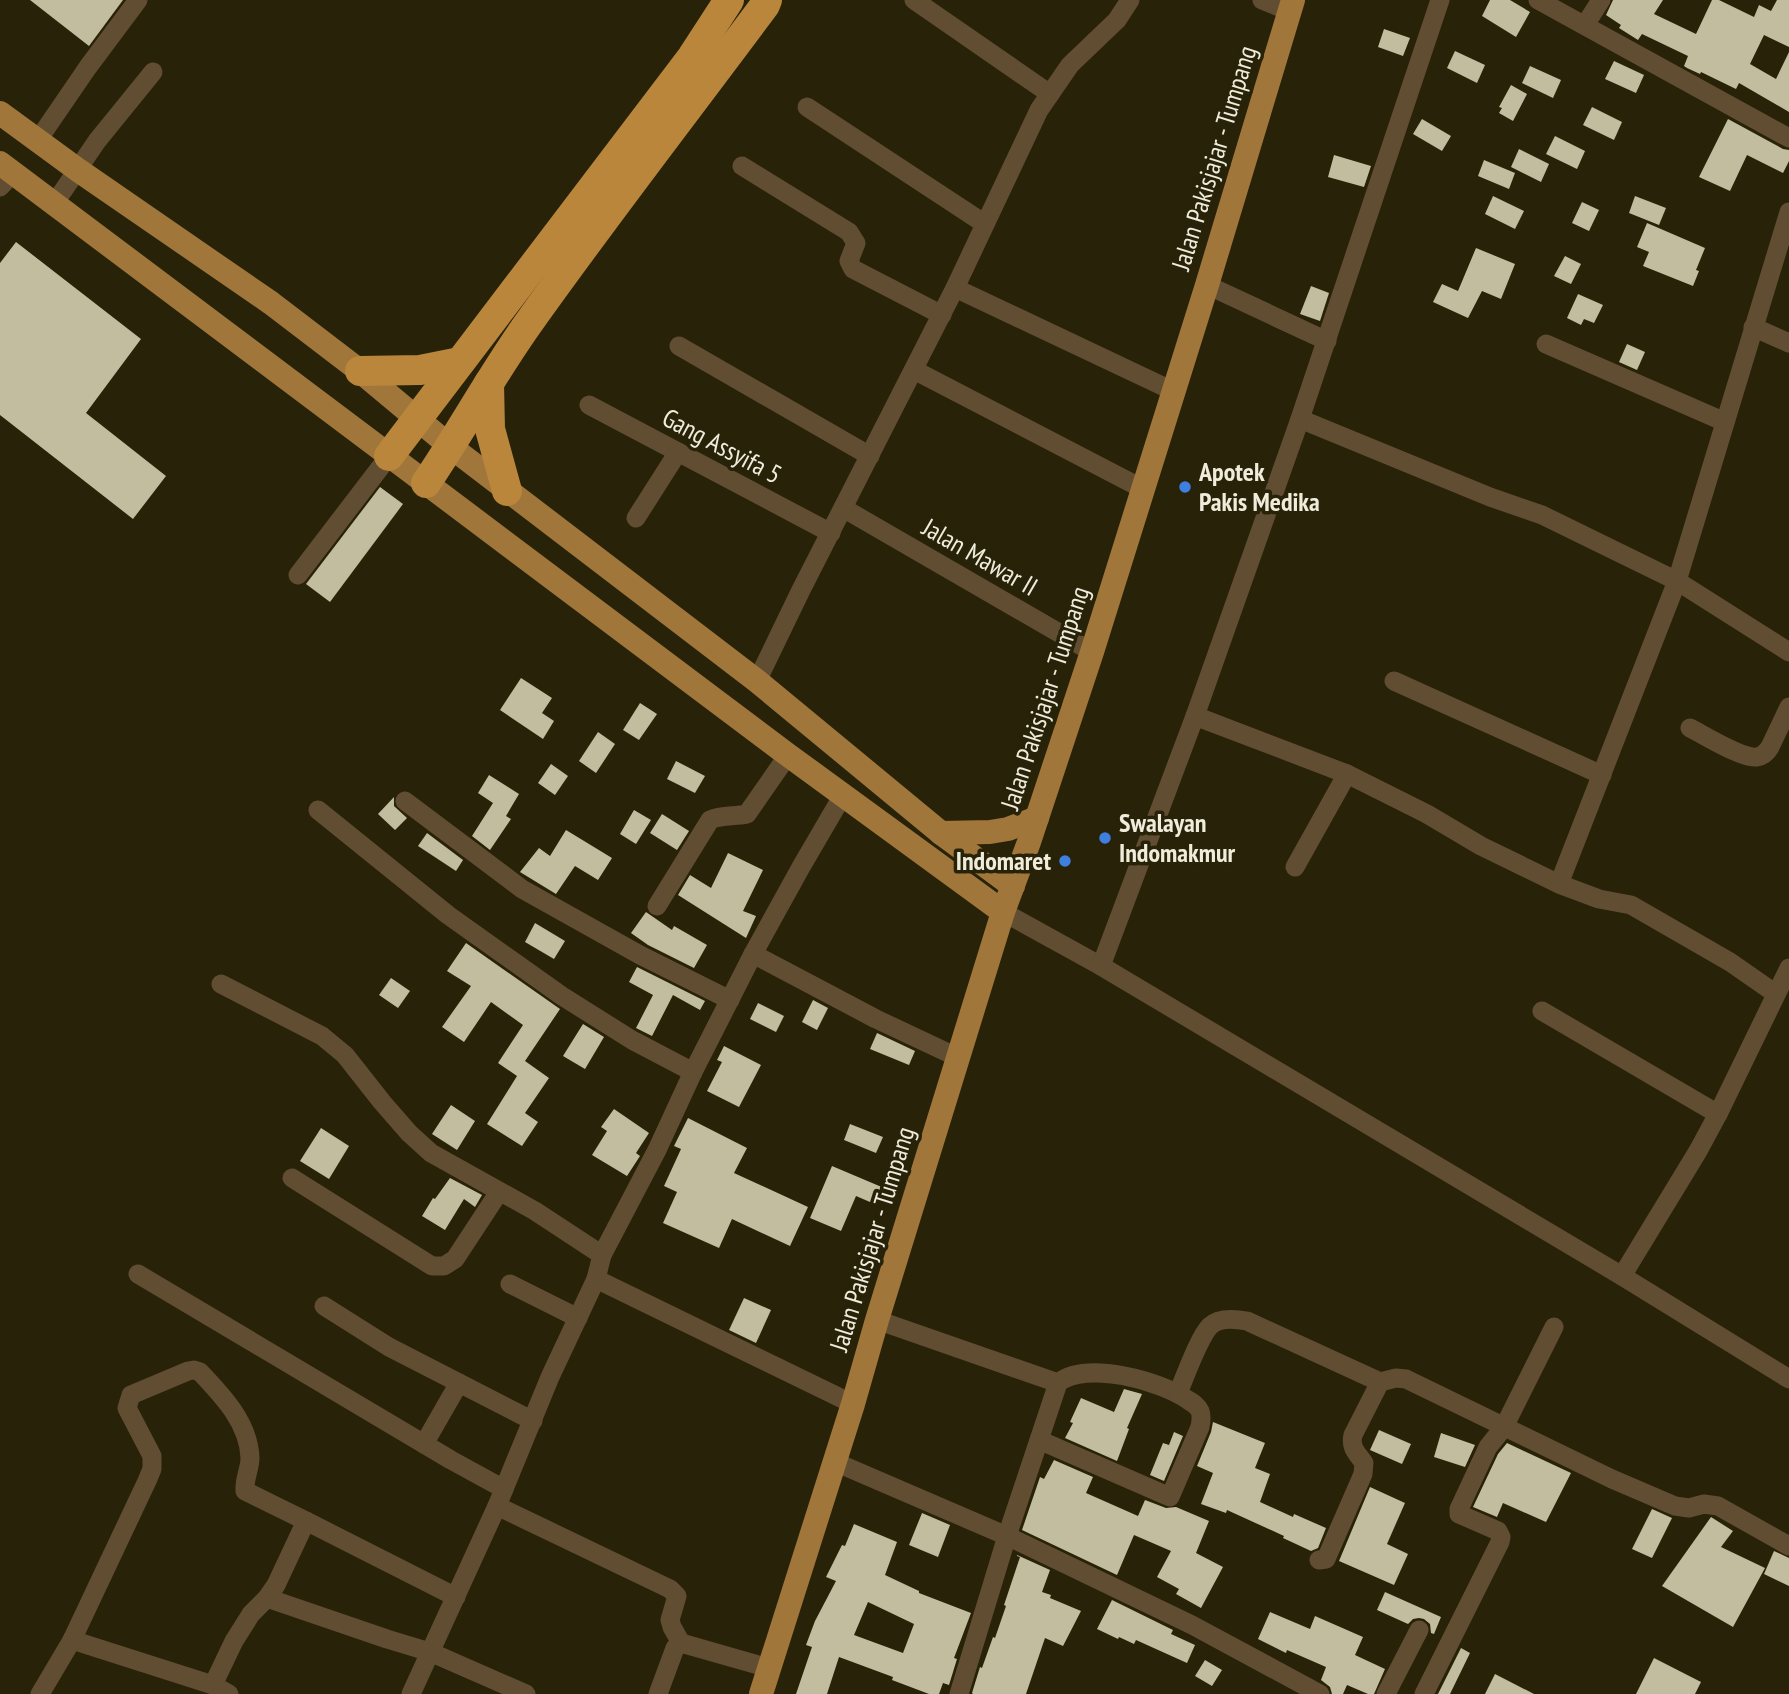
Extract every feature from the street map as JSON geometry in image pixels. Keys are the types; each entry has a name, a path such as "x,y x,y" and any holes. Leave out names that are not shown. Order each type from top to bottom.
{"highway":[{"path":"389,456 692,57 729,0"},
{"path":"426,483 529,322 765,5 766,0"},
{"path":"360,371 420,370 460,362"},
{"path":"489,383 490,429 508,491"}],"main road":[{"name":"Jalan Pakisjajar - Tumpang","path":"761,1694 853,1405 1003,912 1092,652 1174,391 1291,6"},
{"path":"0,113 271,303 360,371 451,447 757,681 942,833 1013,886"},
{"path":"4,174 54,204 788,755 1003,912"},
{"path":"942,833 990,832 1008,829 1037,818"}],"street":[{"path":"38,140 138,0"},
{"path":"914,0 1050,94"},
{"path":"757,681 942,315 1039,110 1070,65 1118,20 1130,0"},
{"path":"1262,0 1291,6"},
{"path":"1101,966 1195,716 1328,341 1440,0"},
{"path":"1538,0 1789,138"},
{"path":"1585,26 1601,0"},
{"path":"54,204 97,141 153,72"},
{"path":"807,107 985,224"},
{"path":"742,166 849,232 856,243 849,261 853,269 942,315"},
{"path":"1559,884 1676,581 1789,212"},
{"path":"1207,285 1328,341"},
{"path":"955,288 1174,391"},
{"path":"1753,327 1789,343"},
{"path":"1546,344 1725,422"},
{"path":"679,346 870,456"},
{"path":"914,370 1143,489"},
{"name":"Gang Assyifa 5","path":"589,405 831,533"},
{"path":"1300,419 1490,497 1542,515 1676,581 1789,652"},
{"path":"636,518 678,452"},
{"path":"298,575 389,456"},
{"name":"Jalan Mawar II","path":"843,508 1092,652"},
{"path":"1394,681 1602,775"},
{"path":"1690,728 1742,755 1759,757 1766,754 1789,707"},
{"path":"1195,716 1347,774 1427,814 1481,846 1559,884 1599,899 1631,905 1730,962 1776,994"},
{"path":"657,906 710,820 718,816 747,814 788,755"},
{"path":"1295,867 1347,774"},
{"path":"411,1694 500,1498 550,1377 596,1279 602,1255 753,954 843,795"},
{"path":"405,801 522,889 640,955 730,1000"},
{"path":"318,810 448,915 562,996 632,1040 693,1072"},
{"path":"1003,912 1101,966 1622,1276 1789,1379"},
{"path":"753,954 876,1019 959,1058"},
{"path":"1622,1276 1698,1151 1789,968"},
{"path":"221,984 323,1036 345,1055 409,1133 432,1153 535,1211 602,1255"},
{"path":"1542,1011 1718,1114"},
{"path":"292,1178 432,1266 444,1266 455,1259 499,1192"},
{"path":"138,1275 424,1444 500,1498 670,1588 677,1597 671,1624 681,1643 769,1668"},
{"path":"596,1279 853,1405"},
{"path":"510,1284 578,1318"},
{"path":"324,1306 389,1347 533,1421"},
{"path":"1178,1392 1211,1325 1227,1319 1247,1321 1380,1382 1396,1378 1406,1379 1612,1479 1675,1506 1718,1506 1789,1546"},
{"path":"877,1320 1058,1383"},
{"path":"1424,1694 1501,1537 1498,1531 1459,1514 1458,1511 1488,1447 1504,1427 1554,1327"},
{"path":"40,1694 72,1640 152,1469 152,1456 127,1408 131,1395 188,1371 200,1372 227,1401 245,1436 250,1466 245,1491 456,1597"},
{"path":"1007,1536 1039,1440 1058,1383 1063,1378 1100,1373 1147,1381 1178,1392 1200,1410 1199,1427 1170,1497 1039,1440"},
{"path":"1319,1560 1326,1559 1363,1474 1364,1463 1353,1450 1351,1442 1380,1382"},
{"path":"424,1444 459,1383"},
{"path":"959,1694 1007,1536 1058,1383"},
{"path":"835,1462 1007,1536 1192,1625 1320,1694"},
{"path":"72,1640 225,1692 233,1641 251,1614 276,1585 306,1521"},
{"path":"267,1598 430,1652 526,1694"},
{"path":"1386,1694 1419,1630"},
{"path":"658,1694 675,1648 681,1643"}],"building":[{"path":"30,0 123,0 89,46"},
{"path":"1490,0 1510,0 1530,12 1516,37 1482,16"},
{"path":"1613,0 1663,0 1654,14 1696,34 1712,0 1719,0 1754,17 1759,5 1771,11 1777,0 1789,0 1789,47 1764,35 1750,64 1776,79 1789,52 1789,112 1739,83 1736,89 1687,68 1684,66 1688,56 1642,34 1638,40 1619,28 1621,25 1606,15"},
{"path":"1384,29 1410,38 1403,56 1378,47"},
{"path":"1455,51 1485,65 1477,83 1447,68"},
{"path":"1614,61 1644,75 1636,93 1605,79"},
{"path":"1530,66 1561,80 1553,98 1522,83"},
{"path":"1511,85 1527,94 1513,121 1499,113 1502,108 1499,107"},
{"path":"1592,107 1622,122 1614,140 1583,125"},
{"path":"1422,119 1451,136 1442,151 1413,134"},
{"path":"1728,119 1789,150 1789,161 1783,173 1747,155 1730,191 1699,177"},
{"path":"1555,136 1585,151 1577,169 1546,154"},
{"path":"1519,149 1549,164 1541,182 1511,167"},
{"path":"1334,155 1371,166 1364,187 1328,177"},
{"path":"1484,160 1515,173 1509,189 1478,176"},
{"path":"1493,196 1524,211 1515,229 1485,214"},
{"path":"1635,196 1666,208 1659,225 1629,213"},
{"path":"1582,202 1599,210 1589,231 1572,223"},
{"path":"1647,223 1705,248 1693,286 1643,266 1649,252 1637,247"},
{"path":"16,242 141,339 86,413 166,476 133,519 0,415 0,263"},
{"path":"1476,248 1515,264 1501,299 1482,291 1468,318 1433,302 1442,284 1458,291"},
{"path":"1565,256 1581,264 1571,284 1554,276"},
{"path":"1311,286 1329,293 1320,321 1300,314"},
{"path":"1578,294 1603,305 1594,323 1584,319 1581,325 1567,318"},
{"path":"1627,344 1645,352 1637,370 1619,362"},
{"path":"380,487 403,504 330,602 306,584"},
{"path":"521,678 552,698 542,713 554,721 543,739 500,710"},
{"path":"640,703 657,714 639,740 623,730"},
{"path":"598,732 615,744 596,773 579,761"},
{"path":"676,761 705,776 695,793 667,779"},
{"path":"551,764 568,776 555,795 538,783"},
{"path":"489,775 519,794 506,816 511,819 490,850 472,836 493,803 478,793"},
{"path":"394,797 394,806 407,818 395,830 378,814"},
{"path":"634,810 651,820 636,844 620,834"},
{"path":"662,814 689,831 677,850 650,833"},
{"path":"566,830 612,858 598,880 575,866 556,894 520,872 539,848 550,856"},
{"path":"427,833 463,860 456,871 418,846"},
{"path":"728,853 763,870 743,911 756,916 746,938 678,895 690,875 711,888"},
{"path":"646,912 672,930 674,926 707,945 694,968 648,945 631,933"},
{"path":"535,923 565,941 554,959 525,942"},
{"path":"466,943 560,1009 525,1061 549,1078 525,1113 538,1122 522,1146 487,1124 517,1076 498,1063 523,1025 491,1002 464,1042 442,1027 471,986 447,971"},
{"path":"637,967 705,1001 700,1010 673,995 652,1036 636,1028 653,995 629,982"},
{"path":"391,978 410,991 398,1008 379,995"},
{"path":"813,1000 828,1008 817,1030 802,1022"},
{"path":"758,1003 784,1016 776,1032 750,1019"},
{"path":"583,1024 604,1037 585,1069 563,1056"},
{"path":"877,1033 915,1051 909,1065 870,1049"},
{"path":"724,1046 761,1065 739,1107 707,1091 722,1062 717,1060"},
{"path":"451,1105 475,1121 457,1150 432,1134"},
{"path":"614,1109 649,1133 636,1153 640,1156 627,1176 592,1155 607,1131 601,1127"},
{"path":"688,1118 747,1148 734,1173 808,1207 790,1246 732,1219 719,1248 663,1223 677,1192 664,1186 681,1149 674,1146"},
{"path":"850,1124 883,1137 876,1153 844,1140"},
{"path":"321,1128 349,1146 329,1179 300,1161"},
{"path":"832,1166 884,1188 877,1205 856,1196 841,1231 810,1218"},
{"path":"450,1178 482,1195 475,1207 464,1199 445,1230 422,1216"},
{"path":"744,1298 771,1310 756,1343 729,1330"},
{"path":"1124,1389 1142,1394 1127,1428 1129,1429 1117,1461 1065,1438 1081,1398 1114,1412"},
{"path":"1213,1422 1265,1443 1255,1468 1270,1474 1260,1502 1326,1528 1318,1548 1311,1551 1227,1510 1226,1513 1201,1504 1213,1473 1197,1466"},
{"path":"1379,1430 1411,1444 1402,1464 1370,1450"},
{"path":"1174,1432 1183,1436 1164,1481 1150,1475 1163,1443 1169,1445"},
{"path":"1441,1433 1475,1445 1465,1467 1434,1457"},
{"path":"1507,1443 1571,1473 1546,1522 1503,1503 1497,1517 1473,1507 1498,1454"},
{"path":"1054,1460 1093,1477 1086,1493 1138,1516 1145,1500 1166,1508 1176,1507 1209,1521 1196,1553 1223,1567 1201,1608 1176,1594 1179,1589 1157,1577 1171,1551 1134,1535 1117,1575 1022,1530 1040,1477 1044,1479"},
{"path":"1370,1487 1405,1503 1387,1544 1408,1554 1394,1585 1339,1561"},
{"path":"1652,1509 1672,1518 1652,1558 1632,1549"},
{"path":"922,1513 950,1525 938,1557 909,1545"},
{"path":"1711,1517 1733,1531 1721,1547 1765,1568 1733,1627 1662,1586"},
{"path":"854,1524 897,1542 885,1575 919,1593 971,1613 954,1658 957,1659 949,1685 943,1683 939,1694 929,1694 839,1657 827,1694 796,1694 812,1647 806,1645 836,1581 826,1577 842,1545 845,1546","holes":["868,1602 914,1624 903,1653 854,1635"]},
{"path":"1774,1551 1789,1558 1789,1586 1764,1574"},
{"path":"1017,1555 1050,1570 1042,1592 1081,1611 1063,1646 1045,1638 1026,1694 973,1694 980,1667 982,1668 993,1637 995,1638 1006,1606 1004,1605 1020,1557"},
{"path":"1385,1592 1441,1617 1434,1634 1431,1633 1430,1624 1424,1619 1413,1619 1408,1624 1377,1610"},
{"path":"1112,1600 1173,1630 1171,1634 1195,1645 1187,1663 1136,1640 1134,1644 1097,1629"},
{"path":"1270,1612 1310,1629 1315,1616 1363,1637 1355,1655 1385,1669 1374,1694 1347,1685 1343,1694 1332,1694 1330,1687 1321,1680 1326,1667 1287,1650 1286,1653 1258,1639"},
{"path":"1461,1648 1470,1653 1450,1694 1438,1694"},
{"path":"1654,1658 1701,1682 1695,1694 1636,1694"},
{"path":"1205,1660 1222,1670 1212,1686 1195,1676"},
{"path":"1495,1674 1534,1694 1485,1694"}],"place":[{"name":"Apotek Pakis Medika","path":"1185,487"},
{"name":"Swalayan Indomakmur","path":"1105,838"},
{"name":"Indomaret","path":"1065,861"}]}
